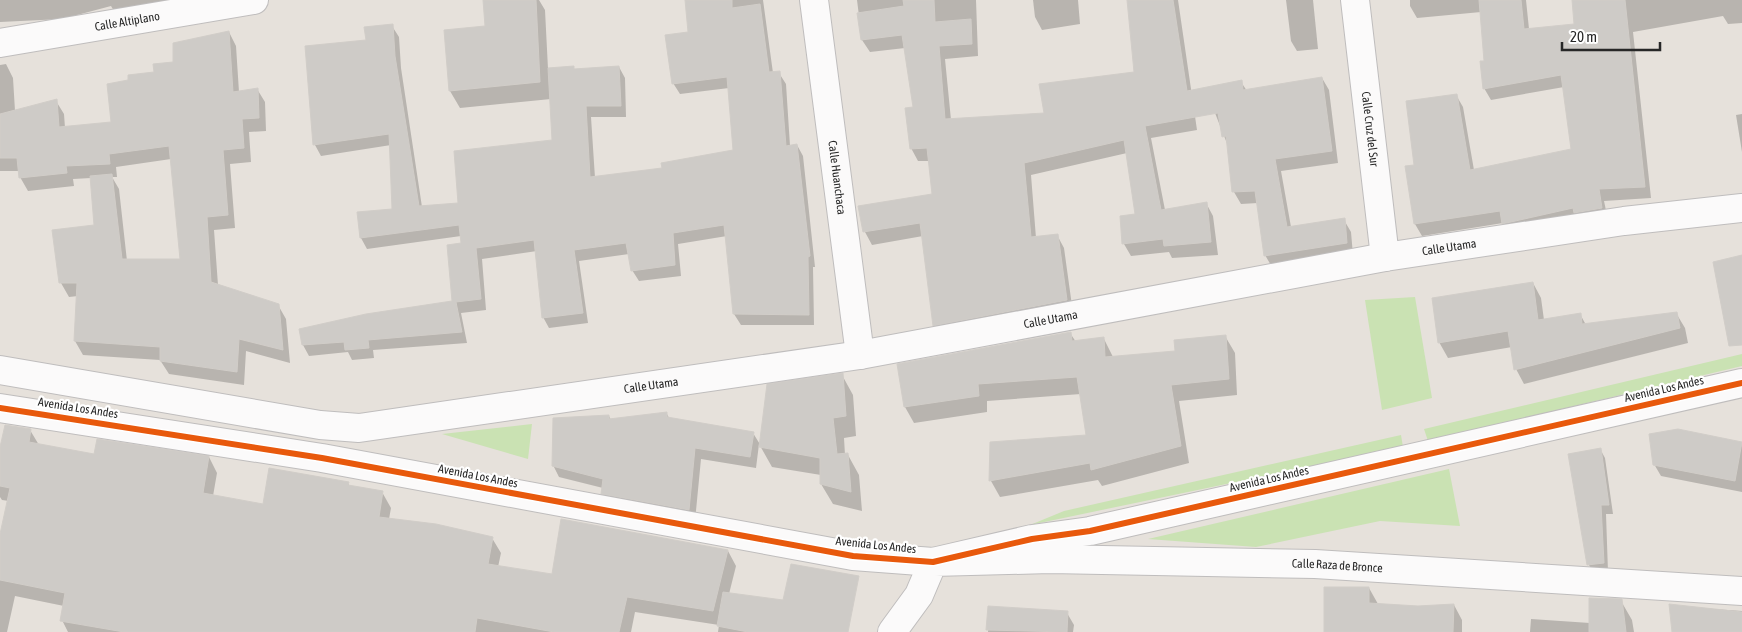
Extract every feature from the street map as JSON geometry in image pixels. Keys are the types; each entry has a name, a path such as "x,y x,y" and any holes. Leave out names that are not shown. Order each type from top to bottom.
{"street":[{"name":"Calle Altiplano","path":"0,42 254,0"},
{"name":"Calle Huanchaca","path":"814,0 860,355"},
{"name":"Calle Cruz del Sur","path":"1355,0 1385,257"},
{"name":"Calle Utama","path":"359,428 860,355 1385,257 1624,221 1742,208"},
{"name":"Avenida Los Andes","path":"0,370 320,425 359,428"},
{"name":"Avenida Los Andes","path":"0,408 322,458 853,556 934,562 1032,539 1090,531 1742,383"},
{"path":"320,425 322,458"},
{"name":"Calle Raza de Bronce","path":"934,562 1050,559 1316,564 1742,591"},
{"path":"892,632 920,595 934,562"}],"green space":[{"path":"1415,297 1432,398 1382,410 1365,300"},
{"path":"1742,354 1742,366 1428,441 1424,429"},
{"path":"532,424 528,459 442,434"},
{"path":"1401,435 1403,447 1030,525 1064,511"},
{"path":"1449,469 1460,526 1380,521 1256,547 1148,539"}],"building":[{"path":"483,0 536,0 540,82 449,91 444,30 485,26"},
{"path":"685,0 732,0 732,8 760,4 769,72 780,71 786,146 797,144 810,256 808,257 809,315 733,314 724,225 673,233 675,265 631,271 626,243 574,250 583,313 542,318 534,240 476,248 481,299 456,302 462,332 368,340 369,348 345,350 344,342 302,345 299,329 366,314 452,301 447,245 461,243 459,225 360,238 357,212 392,209 389,134 313,145 305,46 366,40 364,27 393,24 395,56 419,206 458,203 454,151 552,140 548,68 574,66 574,69 619,66 621,106 586,106 590,177 662,168 661,163 733,150 727,77 672,84 665,35 688,32"},
{"path":"903,0 934,0 935,22 971,19 972,44 939,46 945,119 1044,113 1039,84 1134,72 1127,0 1173,0 1187,91 1242,80 1243,90 1322,77 1332,151 1275,159 1287,227 1345,218 1347,243 1264,256 1255,191 1232,192 1226,136 1222,137 1218,113 1145,126 1161,210 1207,202 1211,242 1164,246 1163,239 1122,244 1120,216 1135,214 1124,140 1024,163 1031,237 1058,234 1067,300 933,326 920,223 863,232 858,206 932,194 927,148 910,149 905,108 913,107 902,35 861,40 857,13 904,6"},
{"path":"1479,0 1521,0 1524,29 1574,24 1572,0 1625,0 1645,187 1599,189 1602,208 1574,213 1573,208 1502,224 1500,211 1414,224 1405,166 1414,165 1406,101 1457,94 1470,170 1571,149 1561,75 1483,89 1480,61 1484,61"},
{"path":"229,31 233,92 258,88 259,118 242,119 244,148 223,150 228,215 207,217 211,282 279,304 283,350 239,339 237,372 160,361 160,347 74,341 77,283 59,283 52,230 94,225 90,176 112,174 122,259 180,259 169,146 109,154 110,164 66,166 67,173 19,178 17,158 0,158 0,114 57,99 59,127 111,122 107,84 128,80 128,75 154,72 153,64 173,62 173,43"},
{"path":"1742,255 1742,345 1729,346 1713,262"},
{"path":"1533,282 1538,320 1581,313 1582,324 1677,312 1680,328 1514,370 1508,331 1438,343 1432,298"},
{"path":"1071,332 1072,341 1104,337 1105,357 1175,351 1174,340 1226,335 1229,379 1171,385 1181,446 1091,470 1090,463 989,481 990,442 1086,435 1077,377 978,384 979,396 904,407 897,364"},
{"path":"843,373 846,416 833,418 837,454 848,453 851,492 820,484 820,458 759,447 767,384"},
{"path":"667,412 667,417 754,432 750,457 695,448 689,510 601,494 603,479 552,466 553,418 609,415 609,419"},
{"path":"5,425 31,429 29,442 94,454 97,439 209,456 203,493 263,504 269,468 349,482 348,485 383,491 379,517 436,524 493,537 488,564 552,574 561,519 728,550 713,611 627,597 619,632 554,632 477,618 475,632 124,632 60,621 65,593 0,580 0,534 10,488 0,486 0,447"},
{"path":"1678,429 1742,442 1735,481 1653,465 1649,434"},
{"path":"1601,448 1609,505 1601,505 1604,563 1587,565 1568,454"},
{"path":"791,564 859,576 848,632 748,632 717,626 723,592 783,600"},
{"path":"1324,587 1369,587 1369,603 1418,606 1454,604 1453,632 1324,632"},
{"path":"1589,598 1622,599 1626,632 1589,632"},
{"path":"1669,604 1742,612 1742,632 1672,632"},
{"path":"988,606 1068,611 1067,632 986,630"}],"cycle path":[{"path":"0,408 322,458 853,556 933,562 1032,539 1090,531 1742,383"}]}
